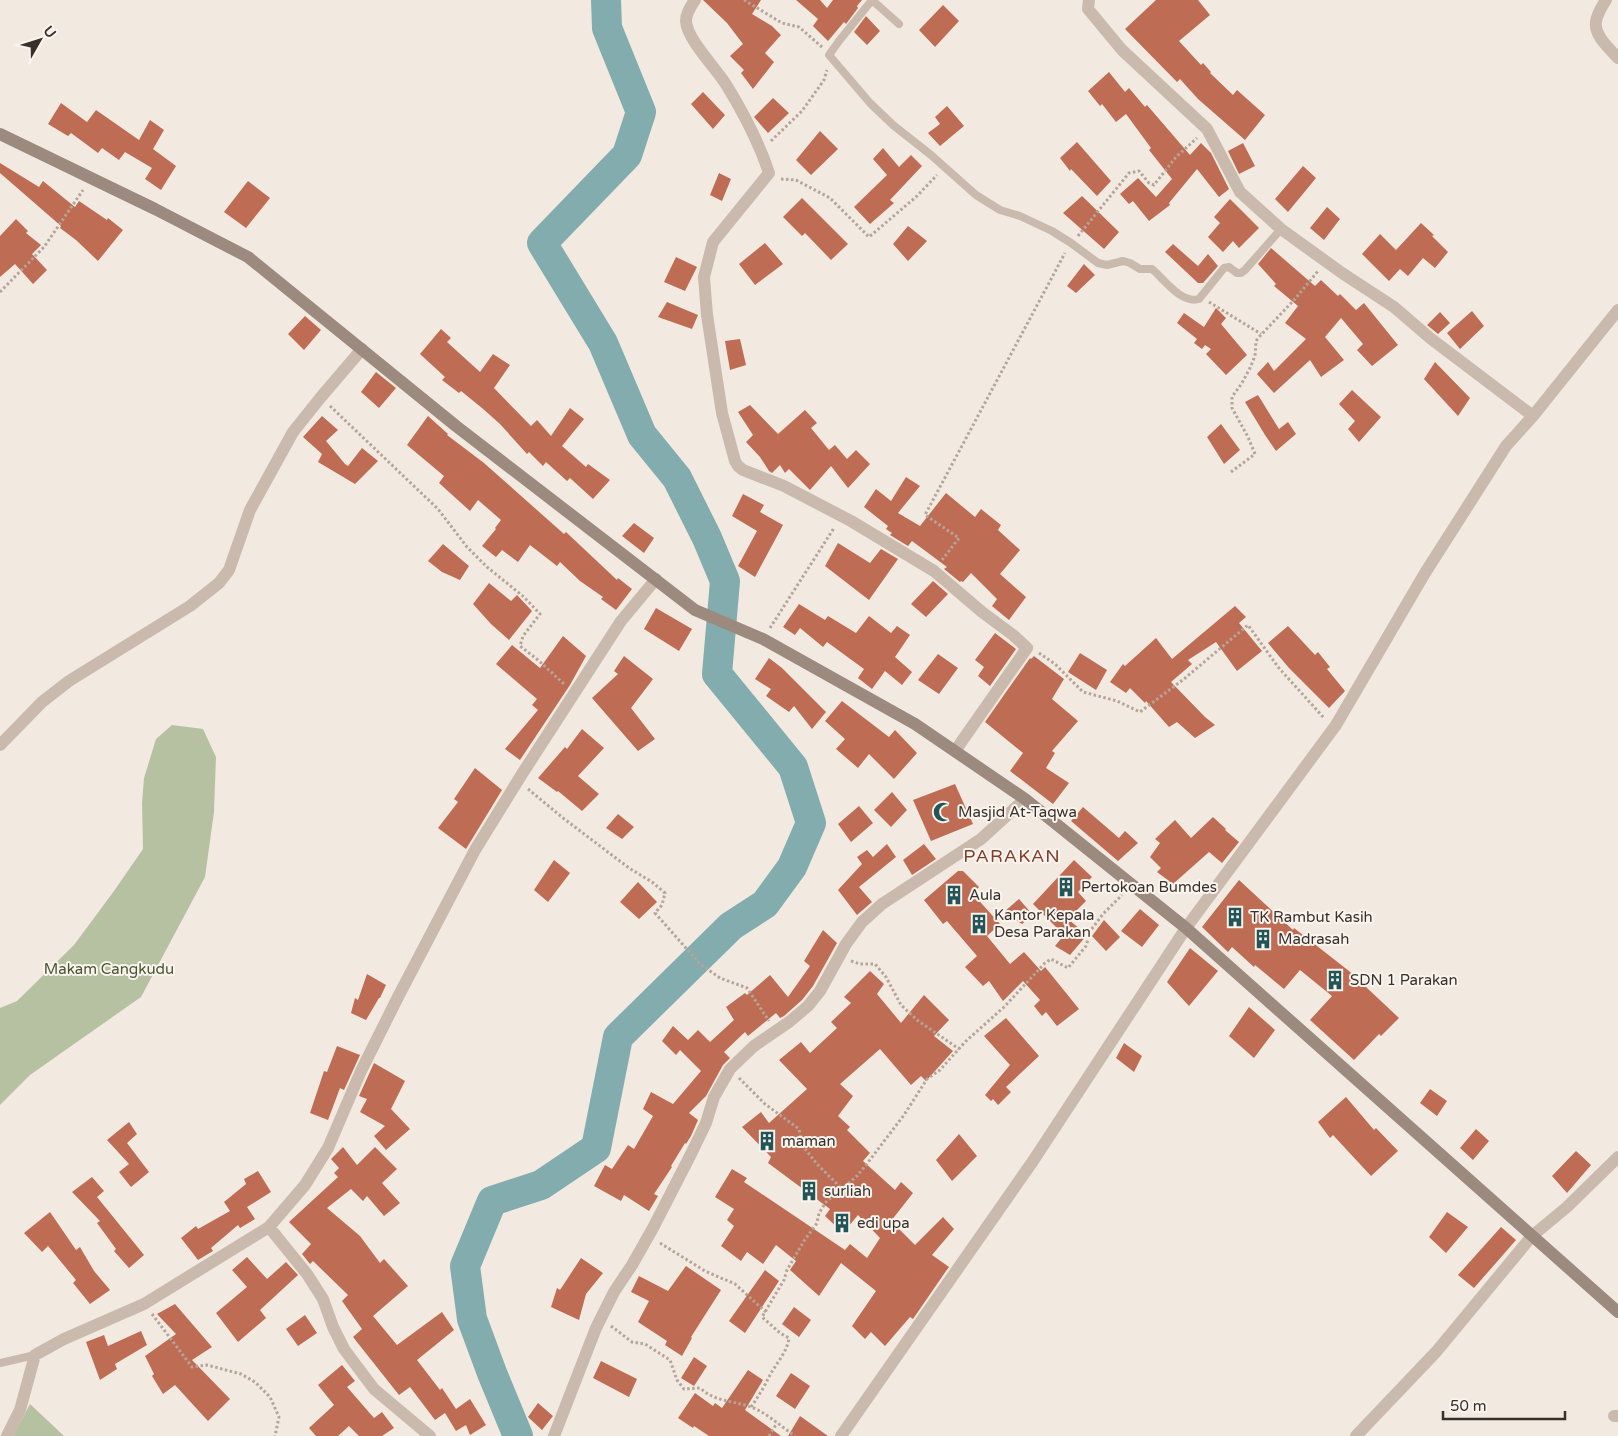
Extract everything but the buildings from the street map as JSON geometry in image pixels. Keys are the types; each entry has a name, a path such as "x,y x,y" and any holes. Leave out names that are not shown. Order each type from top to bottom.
{"street":[{"path":"695,0 688,12 686,22 690,35 727,86 749,123 769,173 713,242 704,277 722,413 731,449 738,466 750,474 784,486 842,516 934,571 1027,648 956,751"},
{"path":"1089,0 1088,9 1122,50 1207,129 1240,192 1281,229 1342,273 1394,307 1430,338 1533,416"},
{"path":"1606,0 1596,22 1598,33 1618,58"},
{"path":"0,134 248,258 456,426 694,610 763,639 915,724 1025,799 1186,928 1618,1312"},
{"path":"841,1436 1033,1161 1186,928 1333,730 1425,573 1506,446 1533,416 1618,310"},
{"path":"0,745 42,702 68,680 190,606 219,583 229,570 250,510 294,432 320,397 362,349"},
{"path":"7,1436 20,1410 35,1355 64,1338 144,1304 269,1227 305,1185 328,1148 361,1072 475,850 621,620 656,579"},
{"path":"554,1436 602,1316 614,1292 653,1228 706,1123 714,1097 730,1069 754,1046 808,1006 820,991 839,955 862,922 882,904 981,839 1025,799"},
{"path":"1356,1436 1436,1352 1532,1236 1567,1207 1618,1157"},
{"path":"269,1227 307,1274 323,1299 333,1327 344,1349 374,1389 430,1436"}],"lane":[{"path":"899,24 872,0 838,41 829,56 870,103 976,195 1000,210 1042,225 1071,242 1098,263 1107,265 1123,261 1140,269 1152,269 1172,288 1185,297 1194,300 1199,299 1224,268 1229,267 1237,273 1245,270 1281,229"},
{"path":"0,1363 35,1355"}],"path":[{"path":"744,0 782,22 799,27 829,56 829,66 824,80 802,111 786,128 761,149"},
{"path":"934,571 958,538 925,514 1071,242 1090,222 1129,173 1140,171 1149,183 1154,185 1176,157 1207,129"},
{"path":"769,173 784,180 796,180 830,198 869,237 922,192 944,166"},
{"path":"0,292 44,247 82,193 89,178"},
{"path":"1231,472 1255,454 1232,408 1232,396 1250,368 1255,356 1256,341 1295,299 1326,261"},
{"path":"1199,299 1212,303 1261,334"},
{"path":"320,397 438,509 467,547 487,567 524,597 540,614 522,636 520,646 574,694"},
{"path":"763,639 842,516"},
{"path":"1027,648 1041,653 1083,692 1117,701 1140,712 1184,679 1248,625 1278,667 1322,714 1333,730"},
{"path":"518,781 563,818 629,868 652,882 664,893 662,905 655,913 700,964 720,978 747,988 774,1032"},
{"path":"751,1407 764,1389 788,1346 789,1338 780,1333 762,1317 804,1241 818,1223 819,1213 826,1202 856,1176 904,1114 927,1079 940,1070 1051,958 1068,968 1086,946 1091,930 1130,885"},
{"path":"839,955 860,964 875,964 886,977 901,1005 917,1020 959,1049"},
{"path":"730,1069 765,1104 799,1129 802,1145 817,1164 841,1188"},
{"path":"653,1239 705,1271 735,1284 766,1312"},
{"path":"144,1304 192,1367 207,1365 241,1374 255,1382 270,1397 279,1417 275,1436"},
{"path":"602,1316 620,1334 632,1342 645,1344 670,1360 677,1380 684,1389 700,1388 709,1396 751,1407 795,1436"},
{"path":"769,1436 776,1423"}],"green space":[{"name":"Makam Cangkudu","path":"172,725 203,729 216,757 214,812 205,877 141,997 30,1075 0,1105 0,1008 17,1001 74,945 143,849 142,803 144,778 156,739"},
{"path":"30,1404 64,1436 13,1436"}],"waterway":[{"path":"518,1436 472,1319 465,1266 492,1201 541,1185 596,1148 618,1037 731,926 765,904 792,867 811,823 793,767 717,674 725,581 707,538 677,478 642,435 603,343 542,243 627,155 641,112 607,28 606,0"}],"place":[{"name":"Masjid At-Taqwa","path":"943,812"},
{"name":"Pertokoan Bumdes","path":"1066,887"},
{"name":"Aula","path":"954,895"},
{"name":"TK Rambut Kasih","path":"1235,917"},
{"name":"Kantor Kepala Desa Parakan","path":"979,924"},
{"name":"Madrasah","path":"1263,939"},
{"name":"SDN 1 Parakan","path":"1335,980"},
{"name":"maman","path":"767,1141"},
{"name":"surliah","path":"809,1191"},
{"name":"edi upa","path":"842,1223"}],"district":[{"name":"PARAKAN","path":"1012,856"}]}
